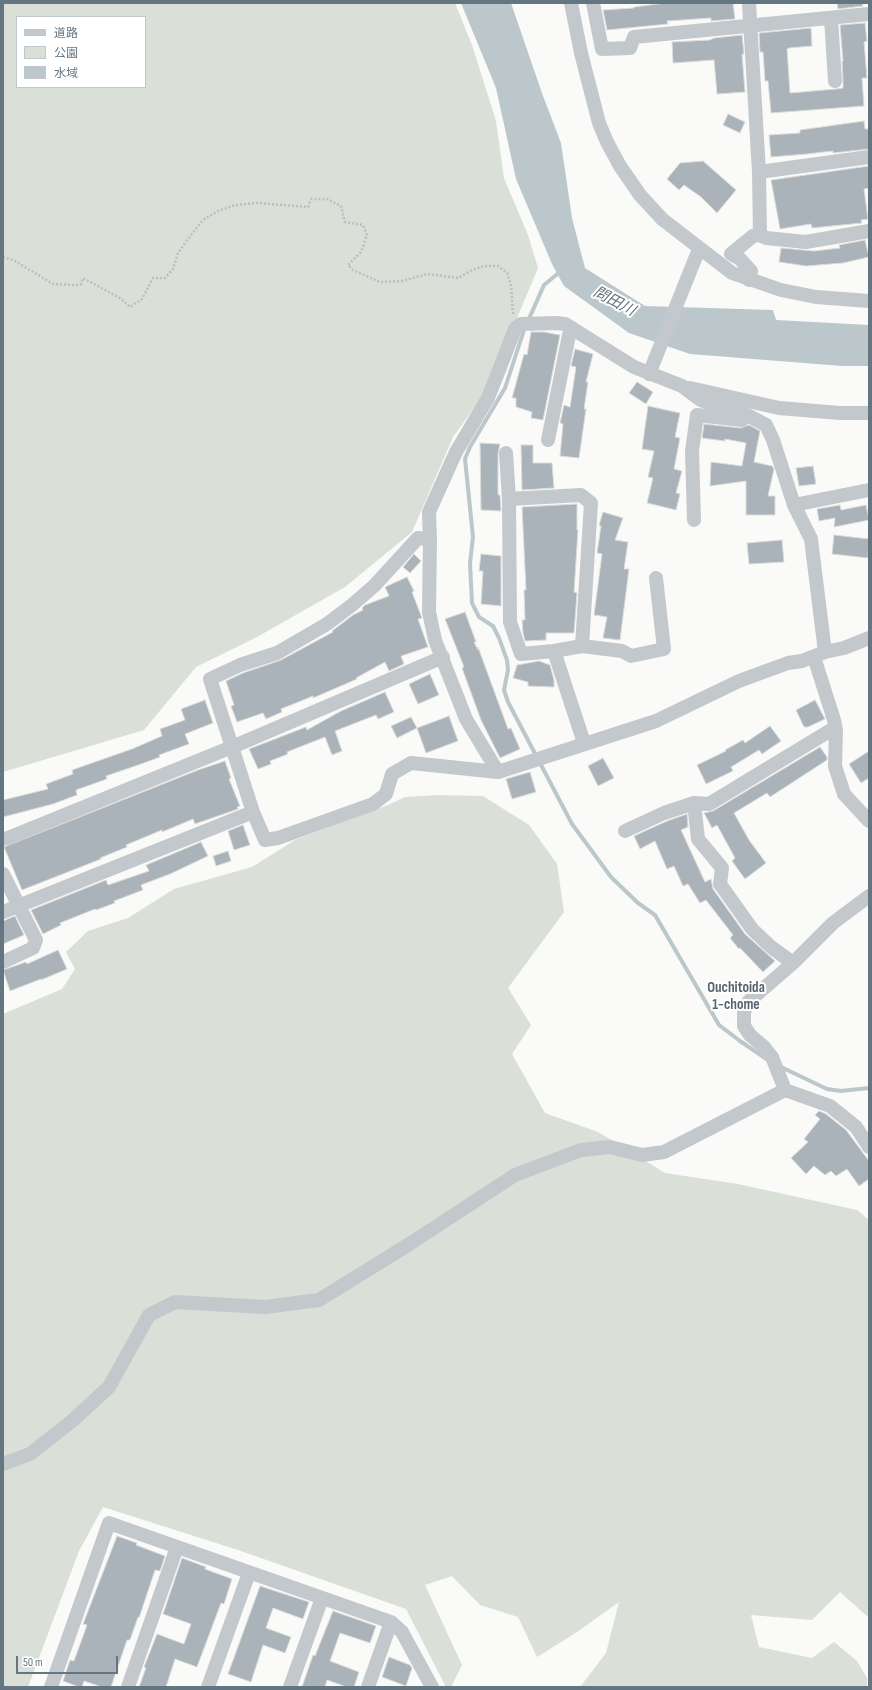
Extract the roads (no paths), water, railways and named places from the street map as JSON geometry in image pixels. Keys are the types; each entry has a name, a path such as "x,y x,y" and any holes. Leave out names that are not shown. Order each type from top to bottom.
{"street":[{"path":"571,3 581,53 599,123 607,142 620,166 640,195 662,219 697,254 716,259 732,273 749,280 781,290 816,297 869,301"},
{"path":"593,3 602,49 630,48 634,37 869,14"},
{"path":"749,3 759,172 760,235"},
{"path":"831,18 835,81"},
{"path":"759,172 869,157"},
{"path":"749,280 751,271 740,259 731,254 753,236 760,235 766,238 806,242 869,232"},
{"path":"651,371 697,254"},
{"path":"498,772 466,719 443,657 435,640 429,612 429,512 456,452 488,398 518,326 556,323 565,324 634,367 651,371 682,386 701,400 749,416 766,425 773,440 794,505 811,539 820,654 836,730 835,766 844,794 869,821"},
{"path":"548,440 569,335 572,328"},
{"path":"682,386 778,408 840,413 869,413"},
{"path":"694,520 692,452 697,415 741,420 749,416"},
{"path":"506,453 509,499 510,622 521,654 554,652 582,646 622,651 631,656 664,649 656,578"},
{"path":"794,505 869,490"},
{"path":"509,499 581,495 591,502 582,646"},
{"path":"430,539 418,538 374,586 328,624 277,653 240,665 210,679 253,812 264,840 278,838 373,804 386,794 392,774 411,763 498,772 656,721 739,681 781,665 844,648 869,638"},
{"path":"554,652 584,743"},
{"path":"3,839 232,747 443,657"},
{"path":"625,831 664,813 694,803 709,804 830,730 836,730"},
{"path":"694,803 698,839 722,868 720,884 752,929 771,948 793,963"},
{"path":"3,912 19,904 253,812"},
{"path":"3,874 36,940 33,948 3,962"},
{"path":"785,1090 775,1063 764,1048 750,1035 744,1026 744,1012 748,1002 793,963 833,923 869,896"},
{"path":"3,1464 30,1454 72,1420 109,1387 149,1314 175,1302 265,1307 319,1300 411,1243 515,1175 581,1150 610,1147 642,1155 664,1152 785,1090 830,1106 856,1127 869,1147"},
{"path":"51,1687 109,1523 391,1622 402,1632 432,1687"},
{"path":"128,1687 177,1547"},
{"path":"208,1687 249,1573"},
{"path":"290,1687 322,1598"},
{"path":"368,1687 391,1622"}],"water":[{"name":"問田川","path":"461,3 511,3 561,143 572,218 585,268 645,306 773,310 776,320 869,325 869,366 842,366 690,354 629,333 564,286 552,264 516,179 496,88"}],"waterway":[{"path":"528,321 544,285 561,271"},
{"path":"525,327 505,388 470,447 465,459 473,537 470,563 472,603 479,617 493,626 499,638 507,660 508,670 504,690 508,702 572,824 611,877 638,903 655,915 719,1025 768,1060"},
{"path":"781,1067 827,1089 841,1091 869,1088"}],"district":[{"name":"Ouchitoida 1-chome","path":"736,996"}]}
